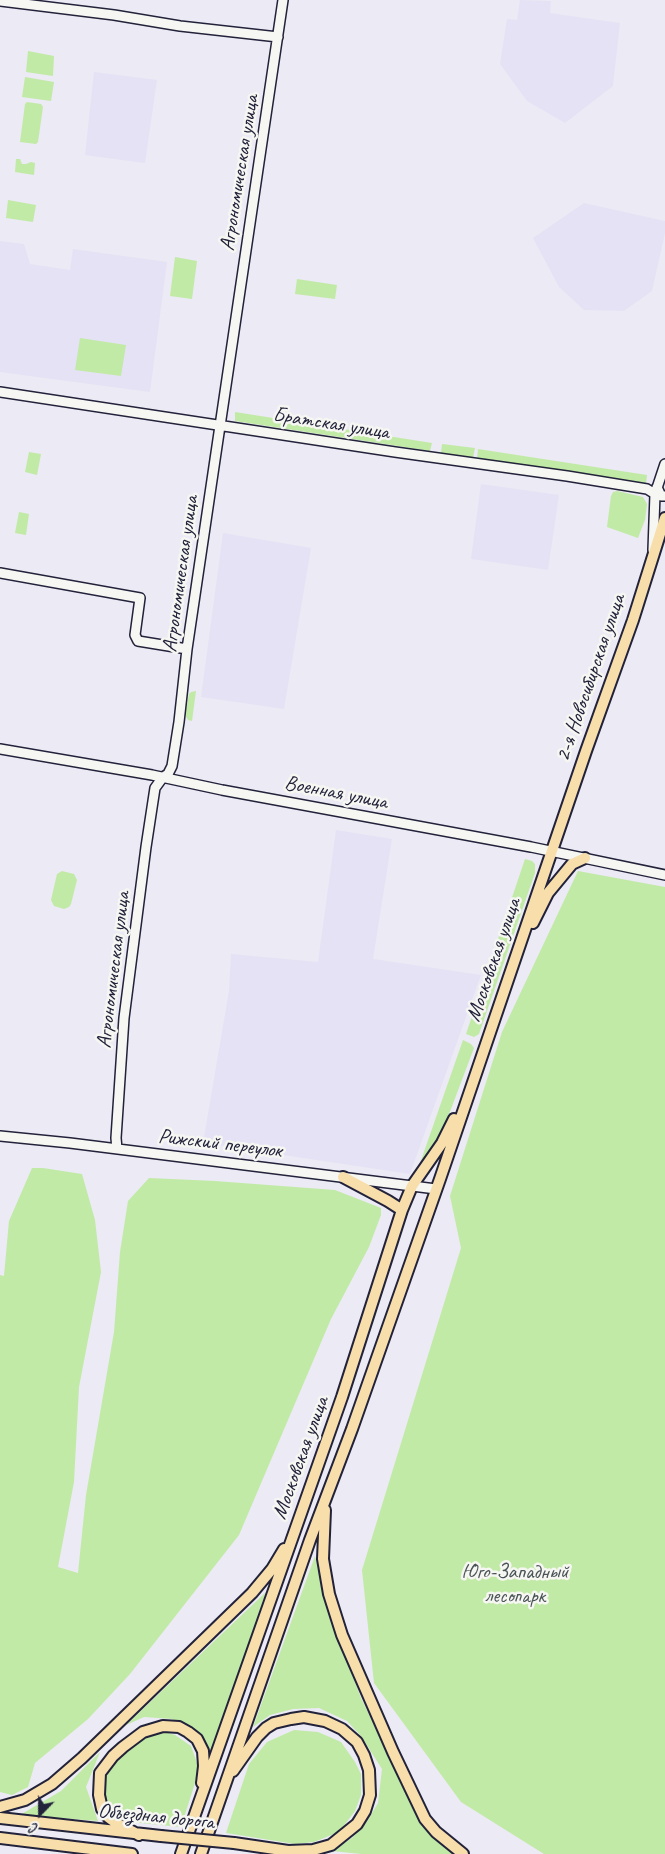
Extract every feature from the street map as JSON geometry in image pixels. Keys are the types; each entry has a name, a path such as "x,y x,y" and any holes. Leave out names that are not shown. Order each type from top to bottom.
{"main road":[{"name":"2-я Новосибирская улица","path":"552,851 633,620 665,518"},
{"name":"Московская улица","path":"201,1854 310,1540 326,1500 436,1189 552,851"},
{"path":"522,937 530,930 548,893 572,864 585,858"},
{"name":"Московская улица","path":"181,1854 363,1336 402,1210 412,1186 442,1143 472,1082"},
{"path":"343,1177 388,1200 402,1210"},
{"path":"326,1500 323,1559 329,1594 342,1635 393,1752 425,1819 436,1832 463,1854"},
{"path":"0,1807 25,1800 52,1784 82,1758 252,1594 272,1569 295,1531"},
{"path":"226,1781 257,1737 266,1728 274,1724 304,1717 325,1721 342,1729 356,1742 364,1755 369,1770 370,1795 358,1824 331,1845 313,1850 288,1851"},
{"path":"139,1835 108,1817 102,1809 98,1789 100,1773 104,1766 123,1747 143,1732 163,1726 174,1726 188,1732 197,1739 203,1751 204,1766 201,1798"},
{"name":"Объездная дорога","path":"0,1818 308,1854"},
{"name":"Объездная дорога","path":"0,1838 132,1854"},
{"path":"116,1854 128,1854"}],"street":[{"name":"Агрономическая улица","path":"117,1149 128,984 155,788 163,777 168,774 172,766 180,722 187,649 283,0"},
{"path":"0,1 114,15 180,26 278,37"},
{"name":"Братская улица","path":"0,392 656,491"},
{"path":"653,553 656,491 665,464"},
{"path":"656,491 661,496 665,496"},
{"path":"0,573 140,598 135,635 138,641 187,649"},
{"name":"Военная улица","path":"0,749 163,777 222,790 552,851 665,875"},
{"name":"Рижский переулок","path":"0,1136 436,1189"}],"shaded area":[{"path":"520,0 551,1 550,13 620,23 613,86 565,123 527,101 500,64 507,19 517,20"},
{"path":"94,72 157,80 145,163 85,155"},
{"path":"584,203 665,221 665,233 652,291 624,311 584,310 559,287 533,238"},
{"path":"0,241 24,244 30,264 70,270 73,249 167,262 150,392 0,372"},
{"path":"481,484 559,495 548,570 471,559"},
{"path":"223,533 311,548 284,709 201,697"},
{"path":"336,830 392,839 373,959 481,975 410,1174 203,1143 229,991 231,954 318,962"}],"green space":[{"path":"28,51 54,56 53,76 26,72"},
{"path":"25,77 54,82 51,101 22,97"},
{"path":"27,102 41,104 43,107 38,142 36,144 20,142 25,104"},
{"path":"16,159 20,159 22,164 35,163 34,175 15,172"},
{"path":"8,200 36,205 33,222 6,218"},
{"path":"175,257 197,261 192,299 170,296"},
{"path":"297,279 337,285 335,299 295,294"},
{"path":"80,338 126,345 121,376 75,370"},
{"path":"235,412 432,443 430,451 235,421"},
{"path":"442,444 475,448 473,458 441,453"},
{"path":"478,449 647,475 646,484 477,460"},
{"path":"29,452 41,454 37,475 25,472"},
{"path":"617,491 643,497 647,504 645,520 638,538 607,527 611,496 613,492"},
{"path":"19,512 29,514 26,535 15,533"},
{"path":"196,691 192,721 188,720 185,715 189,694"},
{"path":"525,859 535,864 535,873 479,1034 474,1037 466,1034"},
{"path":"62,871 74,874 77,880 71,904 64,909 54,906 51,900 57,874"},
{"name":"Юго-Западный лесопарк","path":"578,871 665,887 665,1854 544,1854 461,1802 374,1683 362,1570 461,1248 450,1196 502,1032"},
{"path":"463,1040 474,1048 437,1142 418,1169"},
{"path":"32,1168 82,1174 95,1220 101,1272 79,1387 74,1482 58,1567 78,1573 86,1495 114,1332 120,1252 128,1201 149,1178 215,1181 335,1190 381,1208 381,1215 369,1247 331,1319 239,1535 130,1674 88,1719 35,1763 28,1787 12,1795 0,1792 0,1275 4,1276 9,1221"},
{"path":"315,1556 325,1603 361,1698 407,1793 431,1831 453,1854 361,1854 332,1851 352,1838 366,1823 378,1803 382,1769 361,1736 347,1721 319,1708 293,1709 270,1715 253,1727"},
{"path":"266,1592 212,1752 197,1733 172,1719 144,1717 126,1725"},
{"path":"294,1730 318,1732 341,1742 361,1774 361,1795 355,1811 339,1832 314,1842 295,1844 226,1833 249,1764 267,1742"},
{"path":"161,1731 175,1735 191,1746 198,1766 195,1783 181,1827 131,1822 115,1811 106,1800 103,1785 110,1769 129,1749 149,1735"},
{"path":"100,1752 86,1787 98,1821 20,1815 61,1791"}]}
